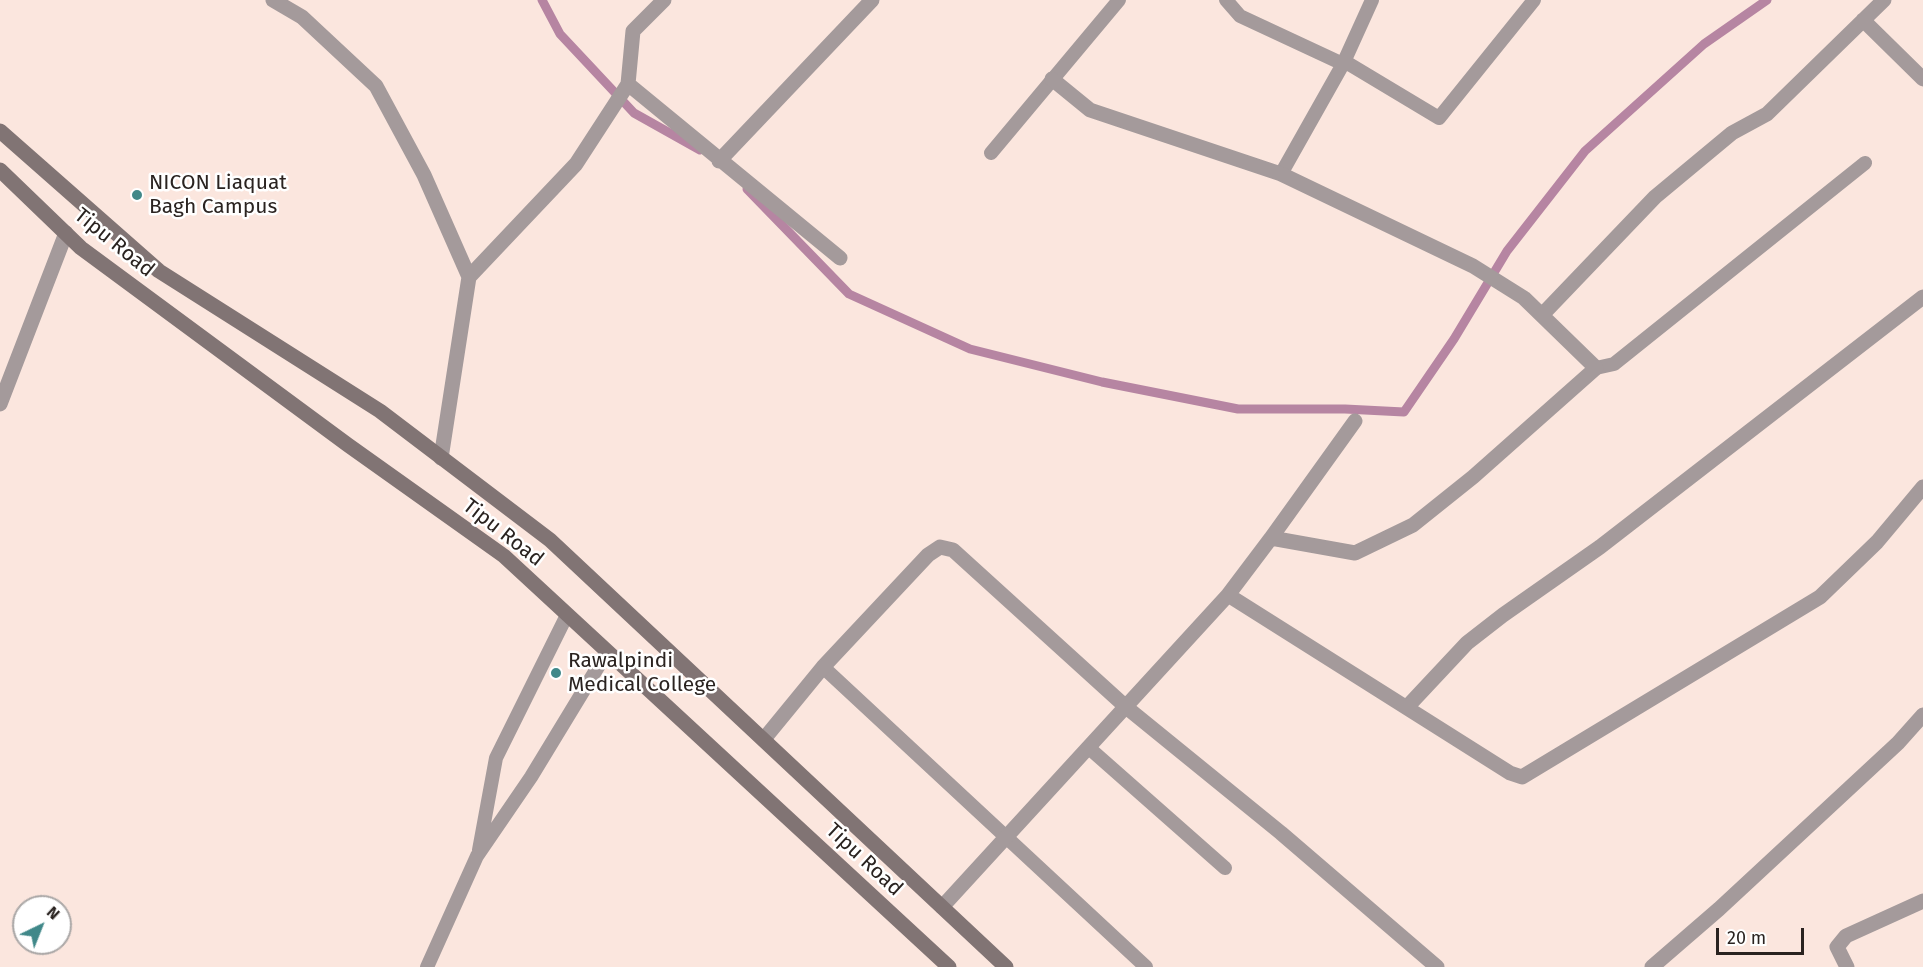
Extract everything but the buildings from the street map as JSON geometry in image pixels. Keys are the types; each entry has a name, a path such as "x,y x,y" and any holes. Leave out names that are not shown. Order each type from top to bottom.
{"main road":[{"path":"0,131 159,271 380,411 550,540 1006,967"},
{"name":"Tipu Road","path":"0,170 81,249 504,556 950,967"}],"street":[{"path":"273,0 302,17 376,86 424,175 469,277 441,458"},
{"path":"469,277 576,164 628,84 633,31 664,0"},
{"path":"718,160 872,0"},
{"path":"1542,315 1655,197 1732,133 1767,114 1884,0"},
{"path":"1863,20 1923,79"},
{"path":"1052,79 1090,110 1281,174 1473,266 1508,286 1542,315 1596,368 1473,477 1413,525 1355,553 1271,537"},
{"path":"628,84 840,258"},
{"path":"0,404 66,233"},
{"path":"1408,706 1467,643 1600,547 1923,297"},
{"path":"942,907 1228,595 1355,421"},
{"path":"1228,595 1408,706 1510,773 1522,777 1820,597 1877,542 1923,487"},
{"path":"764,739 823,667 928,555 940,547 952,550 1126,707 1281,833 1437,967"},
{"path":"1652,967 1719,909 1898,743 1923,715"},
{"path":"1847,967 1837,947 1846,936 1923,901"}],"lane":[{"path":"991,153 1119,0"},
{"path":"1226,0 1240,16 1343,64 1349,64 1439,118 1534,0"},
{"path":"1281,174 1343,64 1372,0"},
{"path":"1596,368 1614,364 1865,163"},
{"path":"477,856 496,758 567,615"},
{"path":"427,967 477,856 531,777 607,652"},
{"path":"823,667 1146,967"},
{"path":"1089,748 1225,868"}],"waterway":[{"path":"542,0 560,34 634,113 700,150"},
{"path":"747,189 849,294 970,349 1102,382 1238,409 1345,409 1404,412 1454,339 1507,251 1585,151 1704,44 1767,0"}],"place":[{"name":"NICON Liaquat Bagh Campus","path":"137,195"},
{"name":"Rawalpindi Medical College","path":"556,673"}]}
